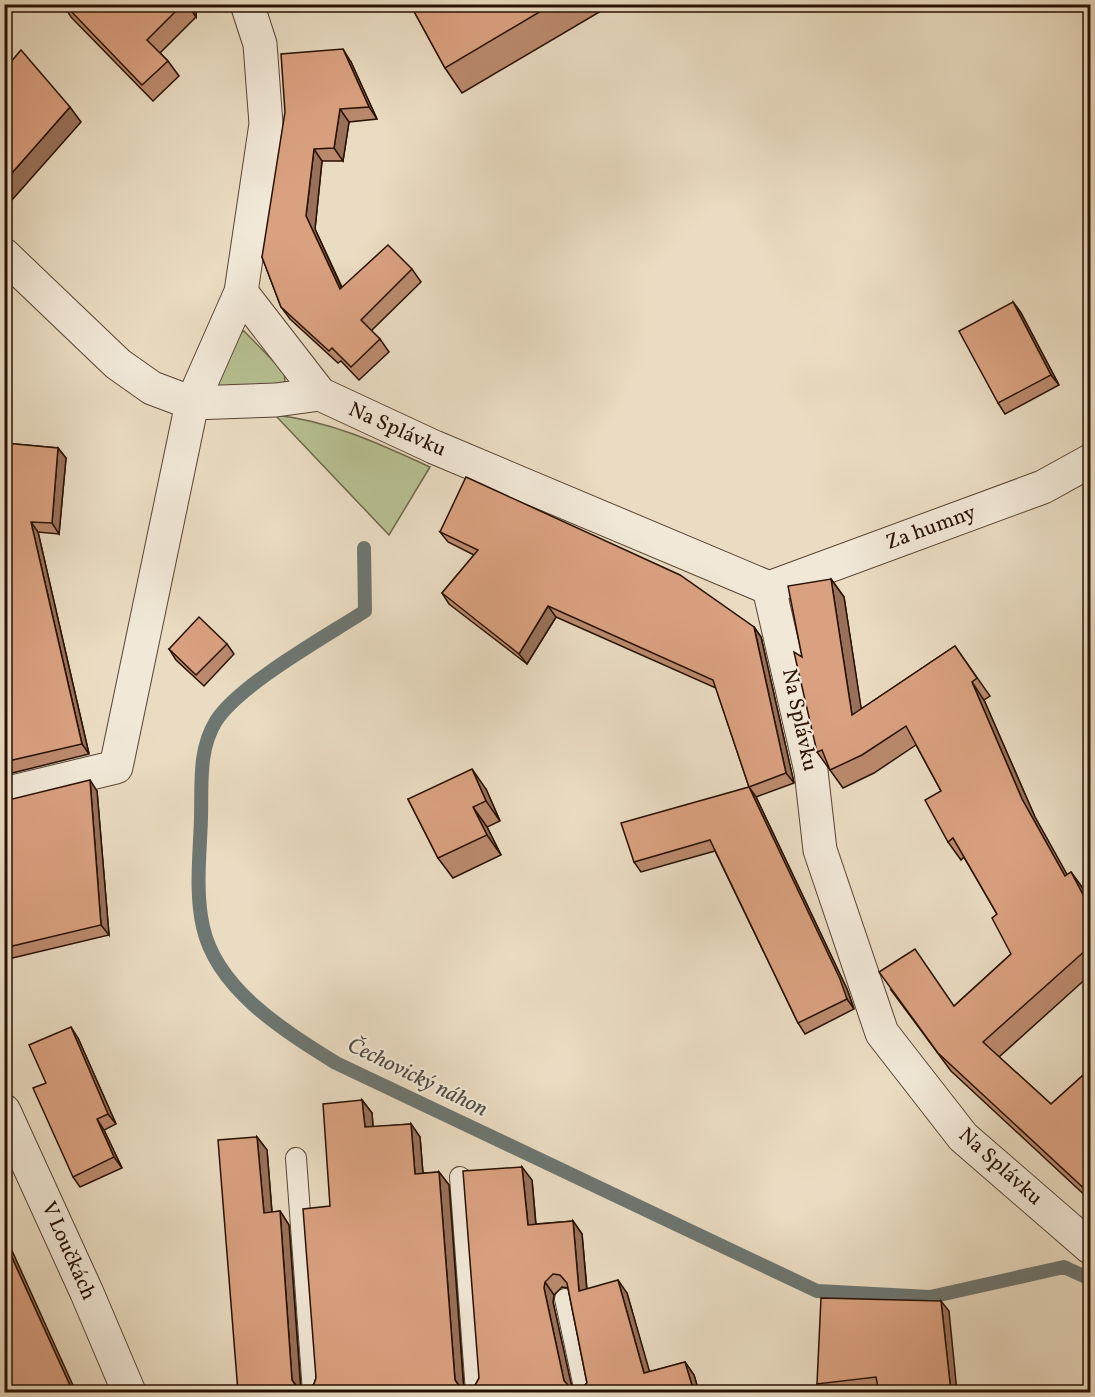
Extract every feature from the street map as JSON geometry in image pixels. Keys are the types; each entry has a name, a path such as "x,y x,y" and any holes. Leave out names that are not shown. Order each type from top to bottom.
{"street":[{"path":"4,794 116,767 192,402 241,292 266,124 260,44 248,4"},
{"path":"4,255 118,364 152,388 192,402 276,400 320,394"},
{"name":"Na Splávku","path":"241,292 320,394 434,447 769,588 811,771 820,850 882,1033 963,1137 1090,1247"},
{"name":"Za humny","path":"769,588 1043,488 1090,461"},
{"name":"V Loučkách","path":"4,1111 87,1293 129,1392"}],"lane":[{"path":"296,1158 313,1392"},
{"path":"460,1177 476,1392"},
{"path":"564,1299 585,1392"}],"green space":[{"path":"244,331 284,372 285,381 278,386 217,386 237,335"},
{"path":"275,415 316,422 335,428 374,442 430,467 389,535"}],"building":[{"path":"64,4 183,4 147,40 168,61 142,85"},
{"path":"410,4 553,4 445,68"},
{"path":"343,49 369,107 340,109 334,148 314,149 306,216 340,289 388,245 412,269 361,320 380,339 351,367 332,348 329,351 281,307 262,257 285,112 281,54"},
{"path":"21,50 70,107 4,182 4,70"},
{"path":"1013,302 1051,375 998,403 959,331"},
{"path":"4,443 58,448 52,523 31,522 82,744 4,762"},
{"path":"466,477 680,575 754,627 786,773 749,787 713,680 548,606 519,654 442,593 478,550 440,532"},
{"path":"831,579 852,715 955,646 977,678 972,682 1022,799 1065,876 1071,872 1090,908 1090,953 1087,949 983,1042 1051,1104 1090,1069 1090,1194 938,1053 879,972 915,949 954,1006 1011,954 992,918 997,914 953,838 948,842 925,800 941,791 906,726 862,755 830,770 822,750 817,752 794,652 802,657 788,586"},
{"path":"199,617 227,644 196,675 169,649"},
{"path":"472,769 486,801 473,807 487,835 438,858 408,799"},
{"path":"90,780 101,925 4,948 4,801"},
{"path":"749,787 840,979 847,999 798,1023 710,840 634,862 621,823"},
{"path":"71,1027 108,1114 97,1119 114,1157 73,1177 33,1088 46,1083 29,1045"},
{"path":"362,1100 365,1127 411,1124 415,1174 439,1172 455,1380 461,1389 473,1389 479,1378 463,1171 522,1167 528,1225 573,1221 579,1291 618,1280 644,1373 685,1362 694,1392 238,1392 218,1140 257,1137 264,1213 280,1211 292,1380 298,1389 305,1391 314,1384 316,1378 303,1209 330,1206 323,1104","holes":["553,1274 560,1275 567,1283 587,1383 579,1390 573,1390 564,1381 544,1288 545,1282"]},
{"path":"4,1240 73,1392 4,1392"},
{"path":"821,1298 941,1301 951,1392 879,1392 876,1377 817,1384"}],"waterway":[{"name":"Čechovický náhon","path":"364,548 365,611 284,662 244,692 216,721 206,744 201,780 199,900 203,927 211,950 238,989 275,1023 336,1063 817,1291 930,1297 1064,1267 1090,1279"}]}
